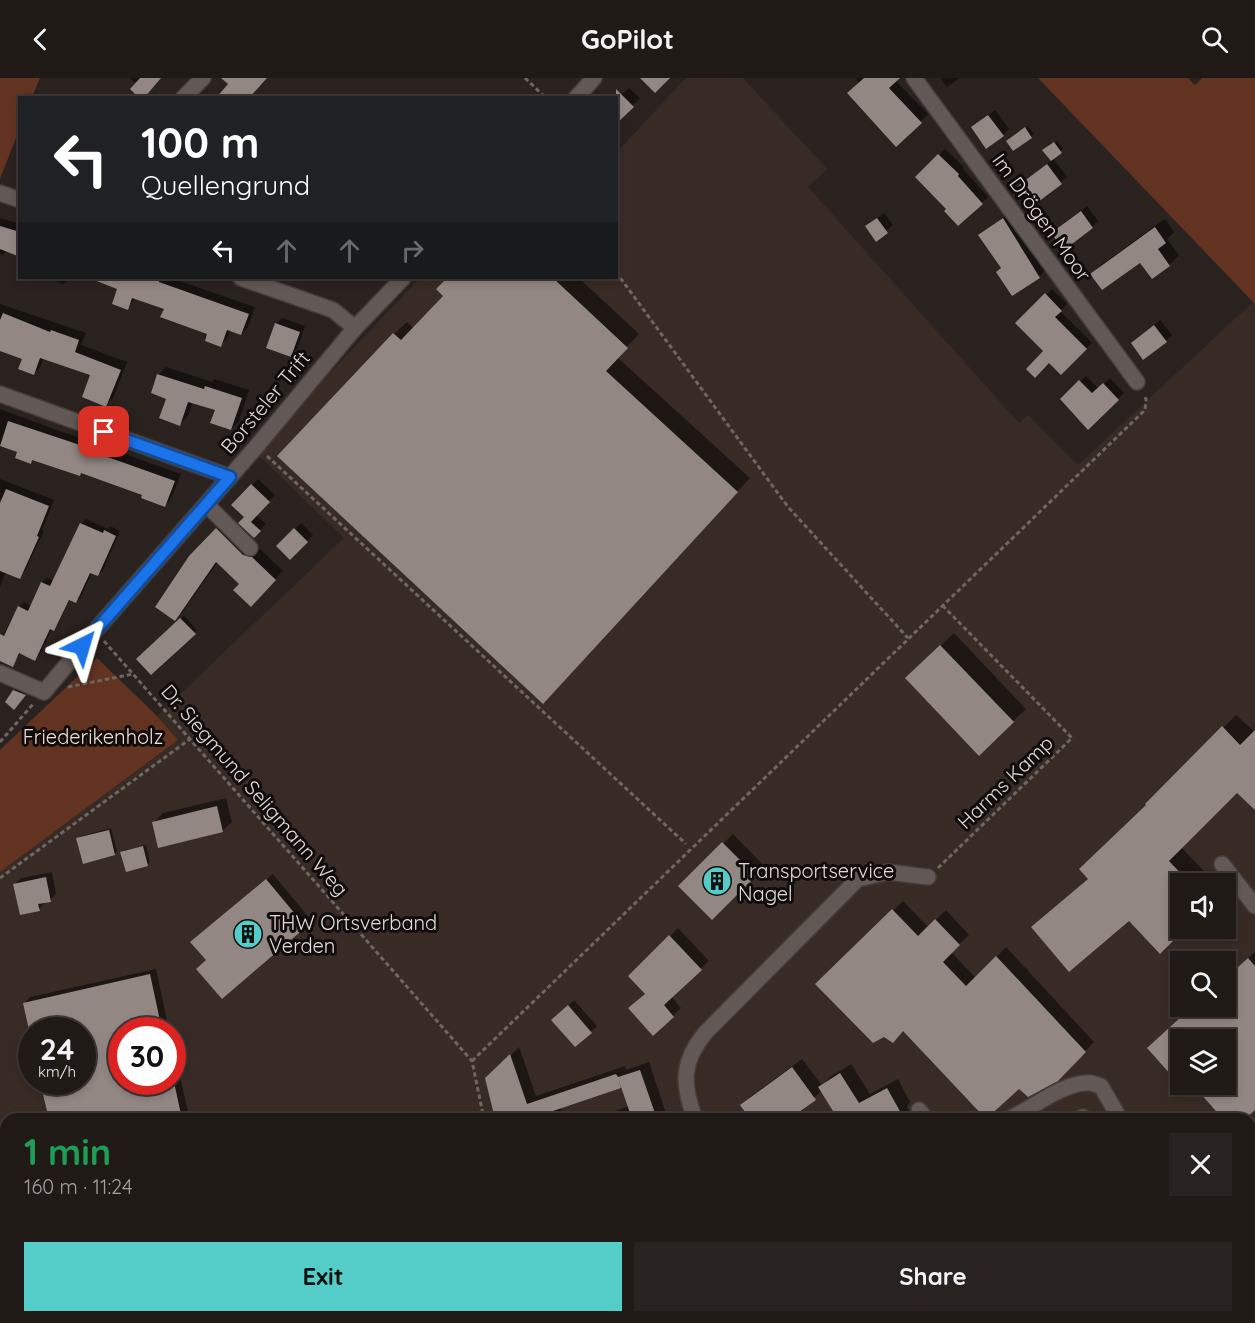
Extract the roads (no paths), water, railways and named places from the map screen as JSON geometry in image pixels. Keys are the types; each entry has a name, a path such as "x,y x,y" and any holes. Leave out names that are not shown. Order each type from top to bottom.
{"street":[{"path":"185,96 203,78"},
{"path":"578,96 594,78"},
{"name":"Im Drögen Moor","path":"914,78 1137,382"},
{"path":"0,193 18,199"},
{"path":"244,279 333,310 355,327"},
{"name":"Borsteler Trift","path":"0,673 44,692 94,631 257,446 355,327 402,279"},
{"path":"0,394 230,477"},
{"path":"206,504 250,548"},
{"path":"1222,864 1255,906"},
{"path":"693,1113 686,1083 688,1062 694,1047 706,1032 858,879 888,872 928,877"},
{"path":"1023,1113 1059,1091 1087,1083 1101,1086 1117,1113"}],"place":[{"name":"Transportservice Nagel","path":"717,881"},
{"name":"THW Ortsverband Verden","path":"248,934"}],"park label":[{"name":"Friederikenholz","path":"93,736"}]}
